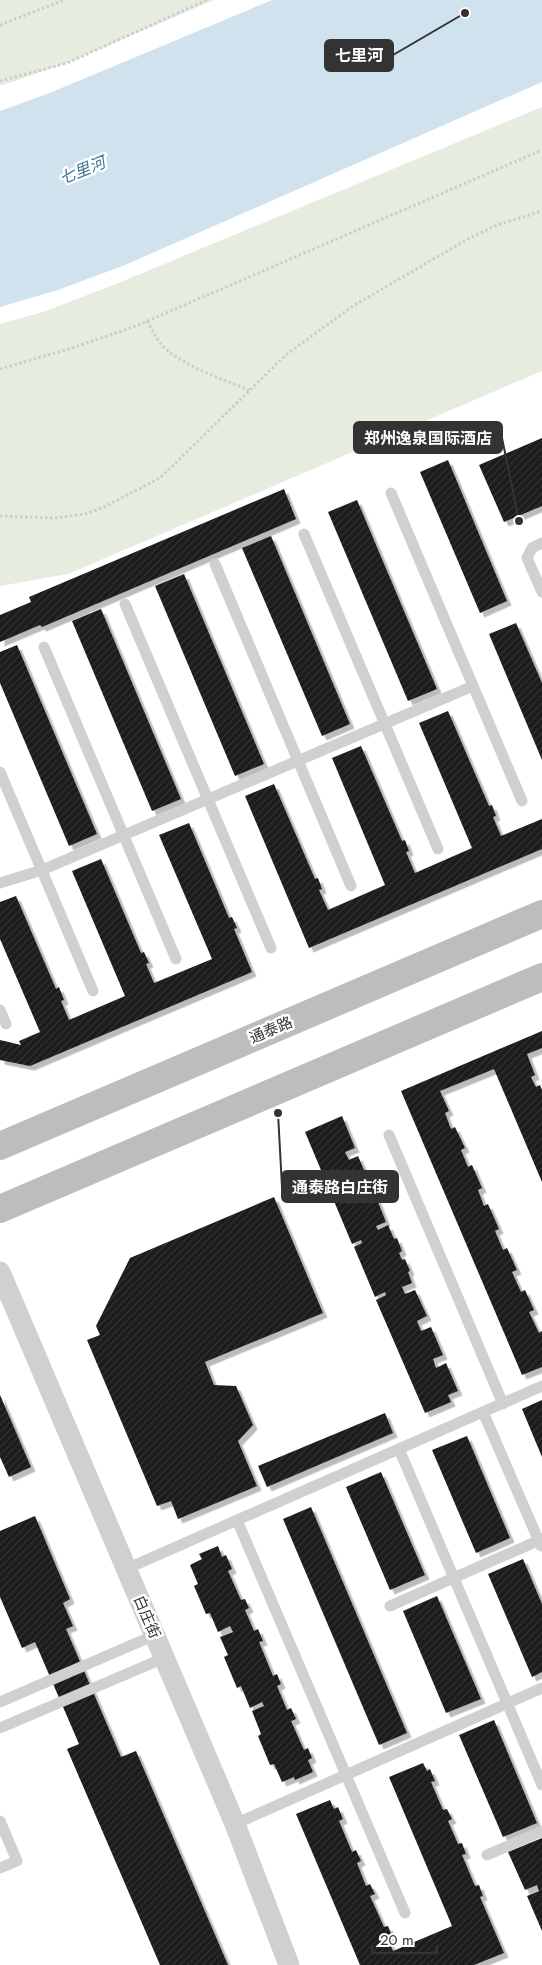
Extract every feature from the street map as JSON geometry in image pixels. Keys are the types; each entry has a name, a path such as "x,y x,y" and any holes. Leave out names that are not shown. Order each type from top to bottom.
{"street":[{"name":"通泰路","path":"0,1146 542,914"},
{"path":"0,1209 542,977"},
{"name":"白庄街","path":"0,1272 235,1824 289,1965"}],"lane":[{"path":"391,493 522,801"},
{"path":"304,534 438,848"},
{"path":"542,544 532,548 527,558 542,592"},
{"path":"215,564 351,886"},
{"path":"125,604 271,948"},
{"path":"44,647 176,959"},
{"path":"0,883 42,870 473,686"},
{"path":"0,772 93,991"},
{"path":"0,1010 6,1024"},
{"path":"389,1135 503,1404"},
{"path":"126,1569 542,1386"},
{"path":"390,1606 541,1542 483,1412"},
{"path":"399,1449 542,1785"},
{"path":"237,1520 405,1913"},
{"path":"0,1702 155,1635"},
{"path":"0,1728 164,1658"},
{"path":"235,1824 542,1688"},
{"path":"0,1821 17,1861 0,1868"},
{"path":"487,1856 542,1831"}],"path":[{"path":"0,25 64,0"},
{"path":"0,81 67,63 207,0"},
{"path":"0,369 72,348 147,321 542,150"},
{"path":"0,516 56,518 85,514 124,497 160,478 288,354 353,306 468,239 497,226 542,211"},
{"path":"147,321 162,345 176,356 202,370 251,391"}],"shaded area":[{"path":"0,0 214,0 67,63 0,86"},
{"path":"542,107 542,371 68,574 0,586 0,324 43,312 116,284"}],"water":[{"path":"272,0 542,0 542,82 125,265 58,290 0,307 0,111 52,92"}],"building":[{"path":"542,438 542,506 504,522 479,465"},
{"path":"448,460 507,601 480,613 420,472"},
{"path":"284,489 296,519 42,627 40,625 0,642 0,615 31,602 29,597"},
{"path":"357,500 437,689 408,701 328,512"},
{"path":"271,536 350,724 322,736 242,548"},
{"path":"184,574 264,764 235,776 155,586"},
{"path":"101,609 181,799 152,811 72,621"},
{"path":"516,623 542,683 542,760 489,634"},
{"path":"17,645 97,834 69,846 0,683 0,652"},
{"path":"448,711 489,806 492,805 496,816 493,817 501,836 542,819 542,849 309,948 245,796 274,784 315,879 318,878 322,889 319,890 328,910 385,885 332,758 361,746 402,841 405,840 409,851 406,852 415,873 472,848 419,723"},
{"path":"189,823 229,918 232,917 237,928 234,929 252,972 30,1066 0,1060 0,1040 21,1045 19,1041 40,1032 0,939 0,902 16,896 56,989 59,987 64,1000 61,1001 69,1020 125,996 72,871 101,859 141,953 144,952 149,963 146,964 154,983 212,959 159,835"},
{"path":"542,1031 542,1048 527,1054 535,1075 531,1077 536,1087 540,1085 542,1090 542,1182 494,1069 440,1091 449,1111 445,1113 451,1129 455,1127 465,1148 461,1150 468,1167 472,1165 482,1188 478,1190 484,1206 488,1204 499,1229 495,1231 503,1250 507,1248 517,1270 512,1272 521,1292 525,1290 534,1310 529,1312 539,1333 542,1331 542,1367 522,1375 401,1091"},
{"path":"342,1116 355,1148 345,1152 349,1160 358,1156 370,1184 360,1188 364,1197 374,1192 386,1222 376,1226 378,1230 388,1225 394,1239 397,1238 402,1251 399,1253 402,1260 405,1259 412,1283 402,1287 405,1294 415,1290 427,1316 417,1321 421,1331 431,1327 443,1355 433,1359 436,1368 446,1363 458,1391 448,1395 451,1402 425,1413 376,1300 386,1295 385,1292 375,1297 354,1247 362,1243 361,1240 352,1244 305,1132"},
{"path":"274,1197 323,1313 205,1362 214,1385 236,1386 253,1425 238,1441 257,1486 178,1519 171,1501 157,1506 87,1340 100,1335 96,1326 130,1258"},
{"path":"0,1395 31,1467 9,1477 0,1457"},
{"path":"542,1400 542,1457 522,1409"},
{"path":"385,1413 393,1433 267,1487 258,1466"},
{"path":"467,1436 510,1538 476,1553 432,1450"},
{"path":"381,1472 425,1575 390,1590 346,1487"},
{"path":"311,1507 407,1733 379,1745 283,1519"},
{"path":"35,1516 70,1599 63,1603 73,1626 66,1629 121,1757 136,1751 228,1965 160,1965 67,1749 79,1744 35,1642 22,1648 0,1597 0,1531"},
{"path":"218,1546 222,1557 226,1555 232,1569 228,1571 241,1600 245,1599 249,1608 245,1610 254,1631 258,1629 263,1641 259,1642 273,1676 277,1674 281,1684 277,1686 287,1710 291,1708 296,1719 291,1721 304,1750 308,1748 312,1758 308,1760 313,1772 295,1780 294,1777 282,1782 274,1764 270,1765 258,1736 261,1734 252,1711 264,1706 262,1702 250,1708 241,1686 237,1688 224,1657 228,1655 220,1637 233,1632 230,1626 218,1632 210,1613 206,1614 194,1586 198,1584 190,1565 202,1559 199,1554"},
{"path":"523,1559 542,1604 542,1672 532,1677 488,1574"},
{"path":"437,1596 481,1699 446,1713 403,1611"},
{"path":"494,1720 537,1823 503,1837 459,1735"},
{"path":"423,1763 427,1771 430,1769 435,1781 431,1782 443,1810 447,1809 452,1819 448,1821 458,1844 462,1843 466,1854 462,1855 475,1886 479,1885 483,1896 480,1897 504,1953 474,1965 360,1965 296,1814 330,1800 334,1809 338,1807 343,1819 339,1821 352,1852 356,1850 361,1861 357,1863 366,1886 370,1884 375,1894 370,1896 384,1927 388,1926 392,1936 388,1938 393,1951 452,1926 389,1777"},
{"path":"542,1838 542,1931 527,1896 539,1891 537,1885 525,1890 508,1852"}],"place":[{"name":"七里河","path":"465,13"},
{"name":"郑州逸泉国际酒店","path":"519,521"},
{"name":"通泰路白庄街","path":"278,1113"}]}
